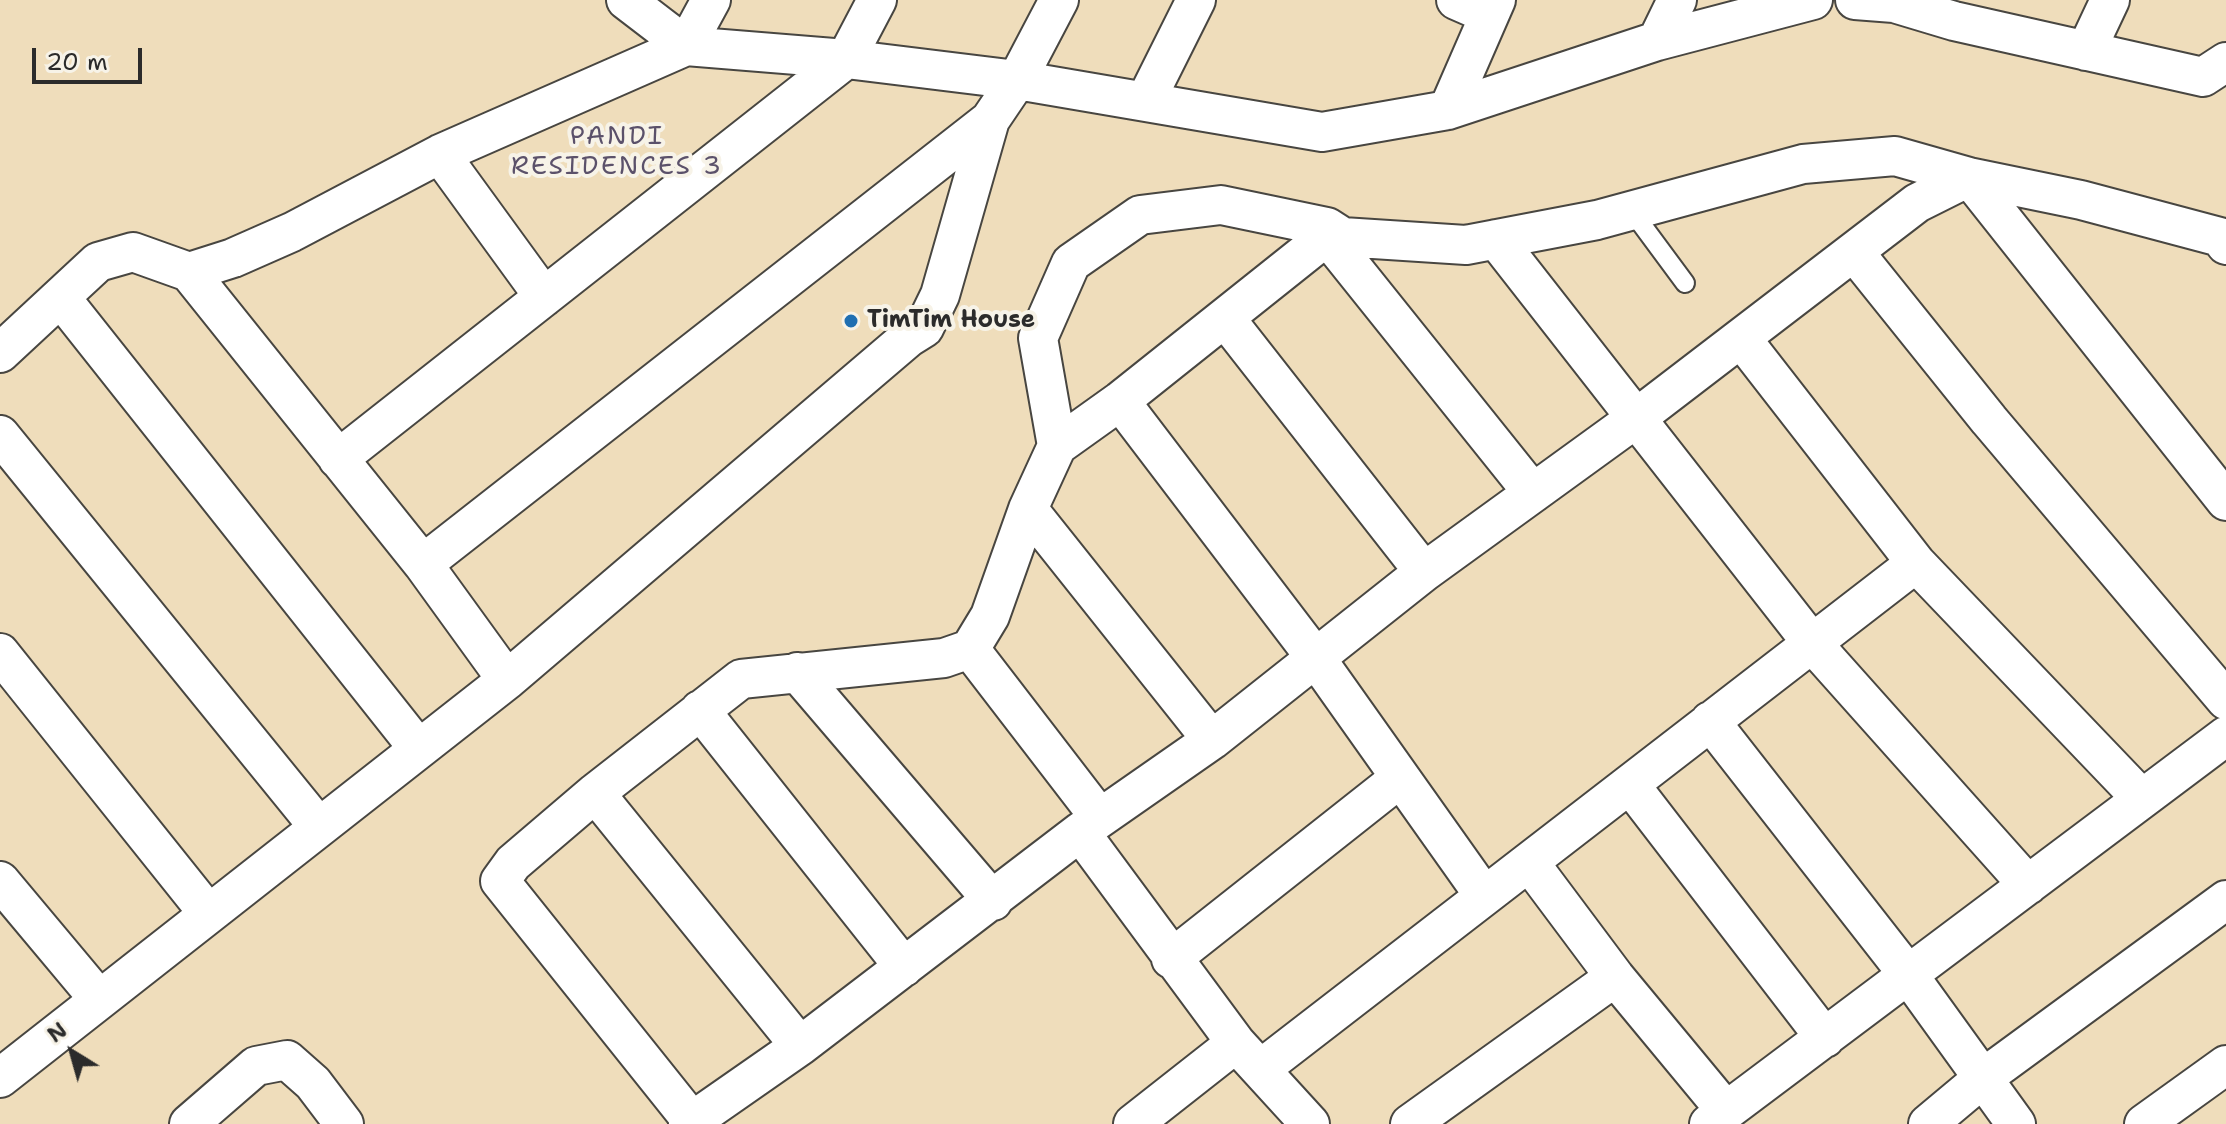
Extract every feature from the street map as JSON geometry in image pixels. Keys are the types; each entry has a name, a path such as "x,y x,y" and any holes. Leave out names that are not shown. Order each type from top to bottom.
{"street":[{"path":"626,0 686,46"},
{"path":"686,46 711,0"},
{"path":"338,459 846,59 877,0"},
{"path":"423,564 990,120 1017,80 1059,0"},
{"path":"1146,100 1196,0"},
{"path":"1657,41 1677,0"},
{"path":"189,272 233,258 292,232 440,154 686,46 846,59 1017,80 1322,132 1448,110 1657,41 1813,0"},
{"path":"1855,0 1959,11 2086,51 2203,77 2226,62"},
{"path":"2086,51 2110,0"},
{"path":"1448,110 1480,5"},
{"path":"0,1078 98,998 507,680 908,338 924,328 940,295 990,120"},
{"path":"440,154 544,297"},
{"path":"1969,177 1917,203 1635,419 1424,572 1212,740 1090,825 800,1046 690,1122 500,881 513,863 595,793 741,679 944,658 970,649 990,616 1028,509 1057,446 1334,236 1466,245 1631,210 1803,164 1895,156 1969,177 2081,200 2224,237"},
{"path":"1969,177 2226,501"},
{"path":"1057,446 1038,338 1071,263 1140,215 1221,205 1327,227 1533,493"},
{"path":"1496,239 1812,643 2028,885"},
{"path":"0,353 98,262 133,252 189,272 423,564 507,680"},
{"path":"1854,252 1989,420 2226,700"},
{"path":"61,298 418,748"},
{"path":"1225,318 1424,572"},
{"path":"1741,338 1916,563 2142,799"},
{"path":"1120,401 1315,657 1483,894"},
{"path":"0,435 318,826"},
{"path":"1028,509 1212,740"},
{"path":"1133,1124 1249,1055 1529,862 1916,563"},
{"path":"970,649 1090,825 1171,959 1310,1124"},
{"path":"0,653 208,913"},
{"path":"797,672 993,901"},
{"path":"700,710 904,967"},
{"path":"1710,721 1907,973 2016,1124"},
{"path":"1529,862 1718,1118 2226,736"},
{"path":"1171,959 1400,778"},
{"path":"1631,786 1825,1038"},
{"path":"595,793 800,1046"},
{"path":"0,881 98,998"},
{"path":"1928,1124 1983,1078 2226,900"},
{"path":"1410,1124 1615,977"},
{"path":"189,1124 256,1066 287,1060 313,1083 344,1124"},
{"path":"2144,1124 2226,1065"}],"lane":[{"path":"1631,210 1685,283"}],"place":[{"name":"TimTim House","path":"851,321"}],"district":[{"name":"PANDI RESIDENCES 3","path":"617,152"}]}
